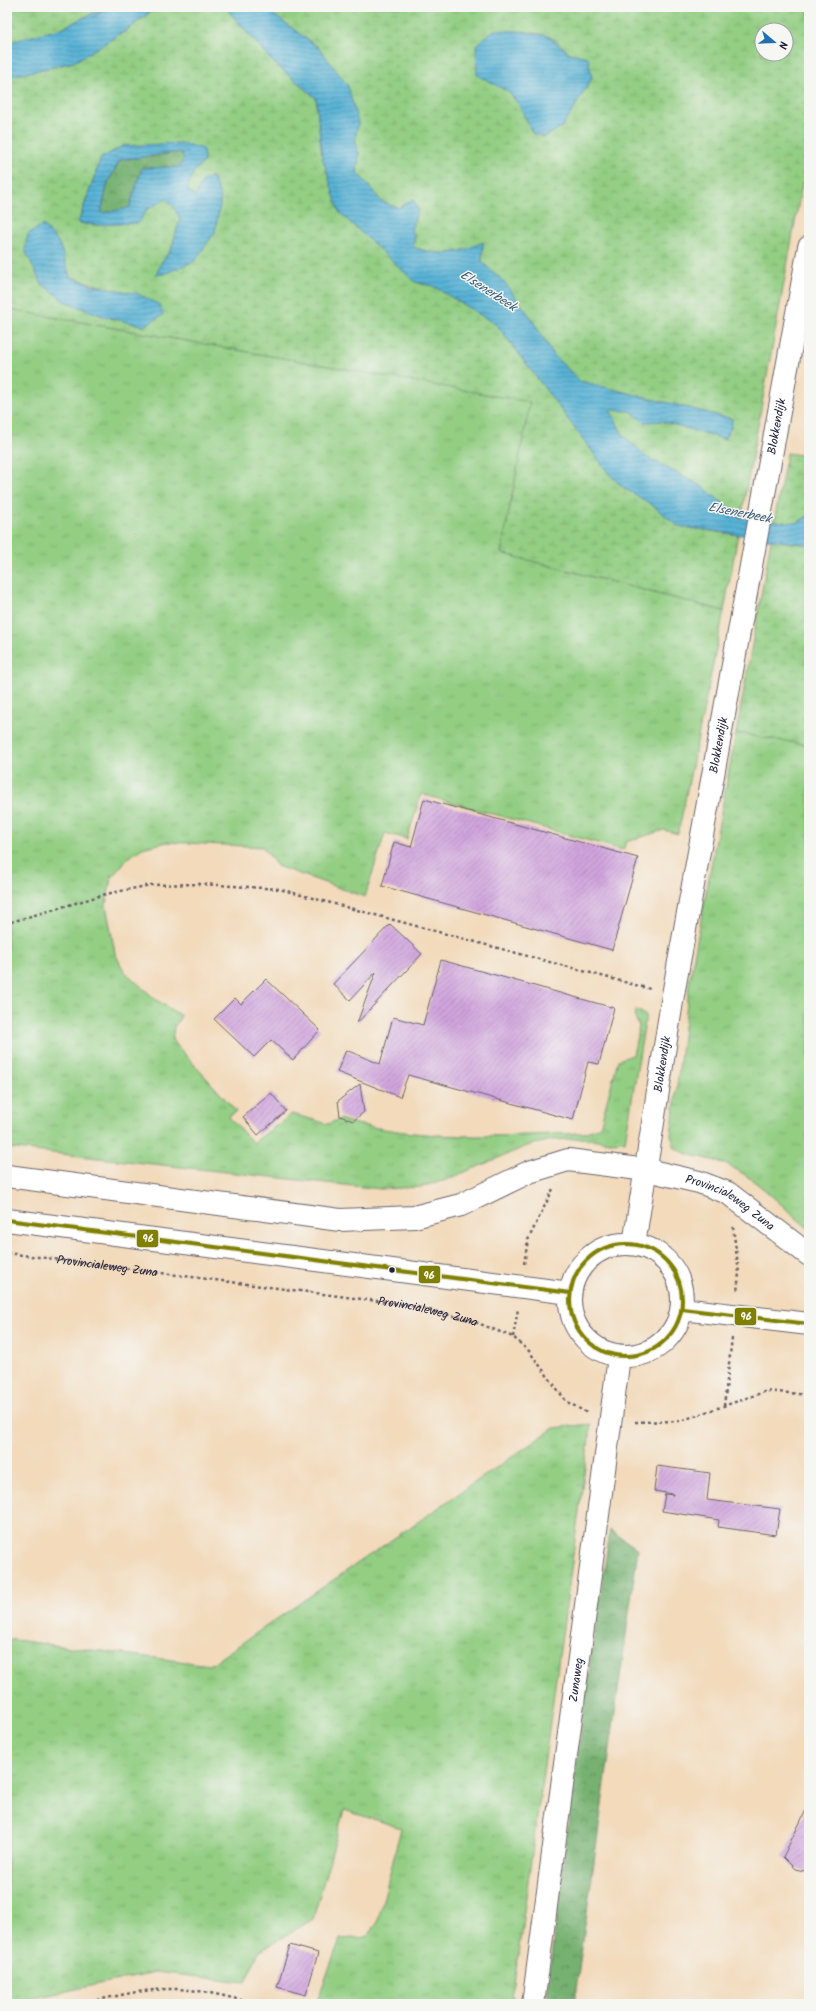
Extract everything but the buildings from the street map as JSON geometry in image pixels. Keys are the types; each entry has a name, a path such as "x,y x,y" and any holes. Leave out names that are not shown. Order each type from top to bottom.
{"street":[{"name":"Blokkendijk","path":"634,1244 647,1170 673,995 809,247"},
{"name":"Provincialeweg Zuna","path":"7,1176 340,1220 414,1217 461,1205 529,1172 568,1160 647,1170 699,1182 728,1193 809,1256"},
{"path":"7,1220 570,1293"},
{"path":"634,1244 656,1252 669,1263 681,1286 682,1309 676,1325 666,1340 643,1354 619,1356 597,1348 584,1338 573,1320 570,1293 580,1269 595,1253 615,1245 634,1244"},
{"path":"682,1309 809,1324"},
{"name":"Zunaweg","path":"533,2004 619,1356"}],"path":[{"path":"11,922 106,894 151,885 202,884 279,889 673,995"},
{"path":"513,1337 528,1240 568,1160"},
{"name":"Provincialeweg Zuna","path":"7,1253 408,1305 470,1320 513,1337 528,1351 566,1401 587,1413 610,1421 680,1421 767,1391 809,1395"},
{"path":"80,2004 167,1988 197,1991 257,2004"}],"green space":[{"path":"7,7 109,7 82,25 104,8 62,28 7,43"},
{"path":"157,7 225,7 272,61 316,98 322,156 415,282 433,286 497,325 610,475 624,488 651,504 678,526 738,535 724,611 501,553 530,402 7,309 7,77 74,62 128,29","holes":["148,145 203,149 204,162 194,171 187,190 196,197 202,181 195,261 161,263 171,250 180,219 173,206 166,199 146,210 97,225 78,223 101,158 123,146","43,225 59,243 70,277 111,289 144,326 103,316 64,301 28,234"]},
{"path":"263,7 809,7 809,146 741,518 703,487 646,457 623,435 610,410 631,411 644,422 661,421 724,439 732,419 580,381 555,357 529,315 503,281 482,262 483,243 465,250 448,253 432,252 413,247 415,237 411,229 418,210 413,199 399,208 382,202 357,172 359,154 355,139 358,123 319,48","holes":["494,30 534,33 547,36 552,39 571,54 592,78 563,126 533,134 519,105 509,92"]},
{"path":"181,152 184,159 179,167 142,168 129,208 101,214 108,182 120,160"},
{"path":"7,309 531,402 501,553 724,611 678,834 664,830 626,842 623,850 421,794 407,839 385,833 365,897 277,866 263,847 167,842 142,848 127,859 111,878 106,905 115,953 124,971 155,999 181,1016 174,1027 172,1040 236,1111 229,1117 253,1143 292,1114 328,1124 340,1119 390,1130 438,1135 511,1136 584,1133 600,1127 618,1060 633,1055 639,1026 634,1016 636,1010 646,1015 625,1141 610,1142 584,1138 552,1140 527,1146 446,1180 420,1187 381,1189 7,1148"},
{"path":"787,453 809,456 808,516 797,523 774,522"},
{"path":"771,540 809,545 809,745 736,733"},
{"path":"736,733 809,745 809,1229 770,1194 748,1177 721,1162 687,1154 675,1148 671,1135 690,978"},
{"path":"591,1424 514,1984 511,1994 515,2001 511,2004 316,2004 340,1939 367,1937 378,1921 401,1828 344,1810 313,1919 259,1952 245,1982 155,1972 7,2004 7,1639 210,1665 554,1428"},
{"path":"610,1530 638,1549 574,2004 545,2004 582,1718"}],"water":[{"path":"106,7 92,18 109,7 157,7 128,29 74,62 7,77 7,43 62,28"},
{"name":"Elsenerbeek","path":"225,7 263,7 319,48 348,86 358,123 355,139 359,154 357,172 382,202 399,208 413,199 418,210 411,229 415,237 413,247 432,253 449,253 457,252 483,242 482,262 503,281 529,315 555,357 580,381 732,419 731,428 724,439 661,421 644,422 631,411 610,410 623,435 646,457 703,487 741,518 797,523 808,516 809,508 809,545 678,526 651,504 624,488 610,475 497,325 433,286 415,282 339,212 322,156 316,98 272,61"},
{"path":"494,30 520,31 548,36 569,53 588,57 592,78 563,126 545,137 533,134 519,105 509,92 477,75 476,45"},
{"path":"181,143 203,149 204,162 194,171 187,190 196,197 202,181 212,176 221,198 215,232 195,261 164,274 156,275 161,263 171,250 180,219 173,206 166,199 146,210 139,223 96,225 78,223 101,158 123,146","holes":["181,152 184,159 179,167 142,168 129,208 101,213 108,182 120,160"]},
{"path":"43,225 59,243 70,277 92,285 138,294 160,305 163,315 144,326 103,316 64,301 41,283 25,250 28,234"}],"transit line":[{"name":"96","path":"7,1220 570,1293"},
{"name":"96","path":"626,1244 647,1248 665,1261 678,1279 682,1300 678,1321 665,1339 647,1352 626,1356 605,1352 587,1339 574,1321 570,1300 574,1279 587,1261 605,1248 626,1244"},
{"name":"96","path":"682,1309 809,1324"}]}
